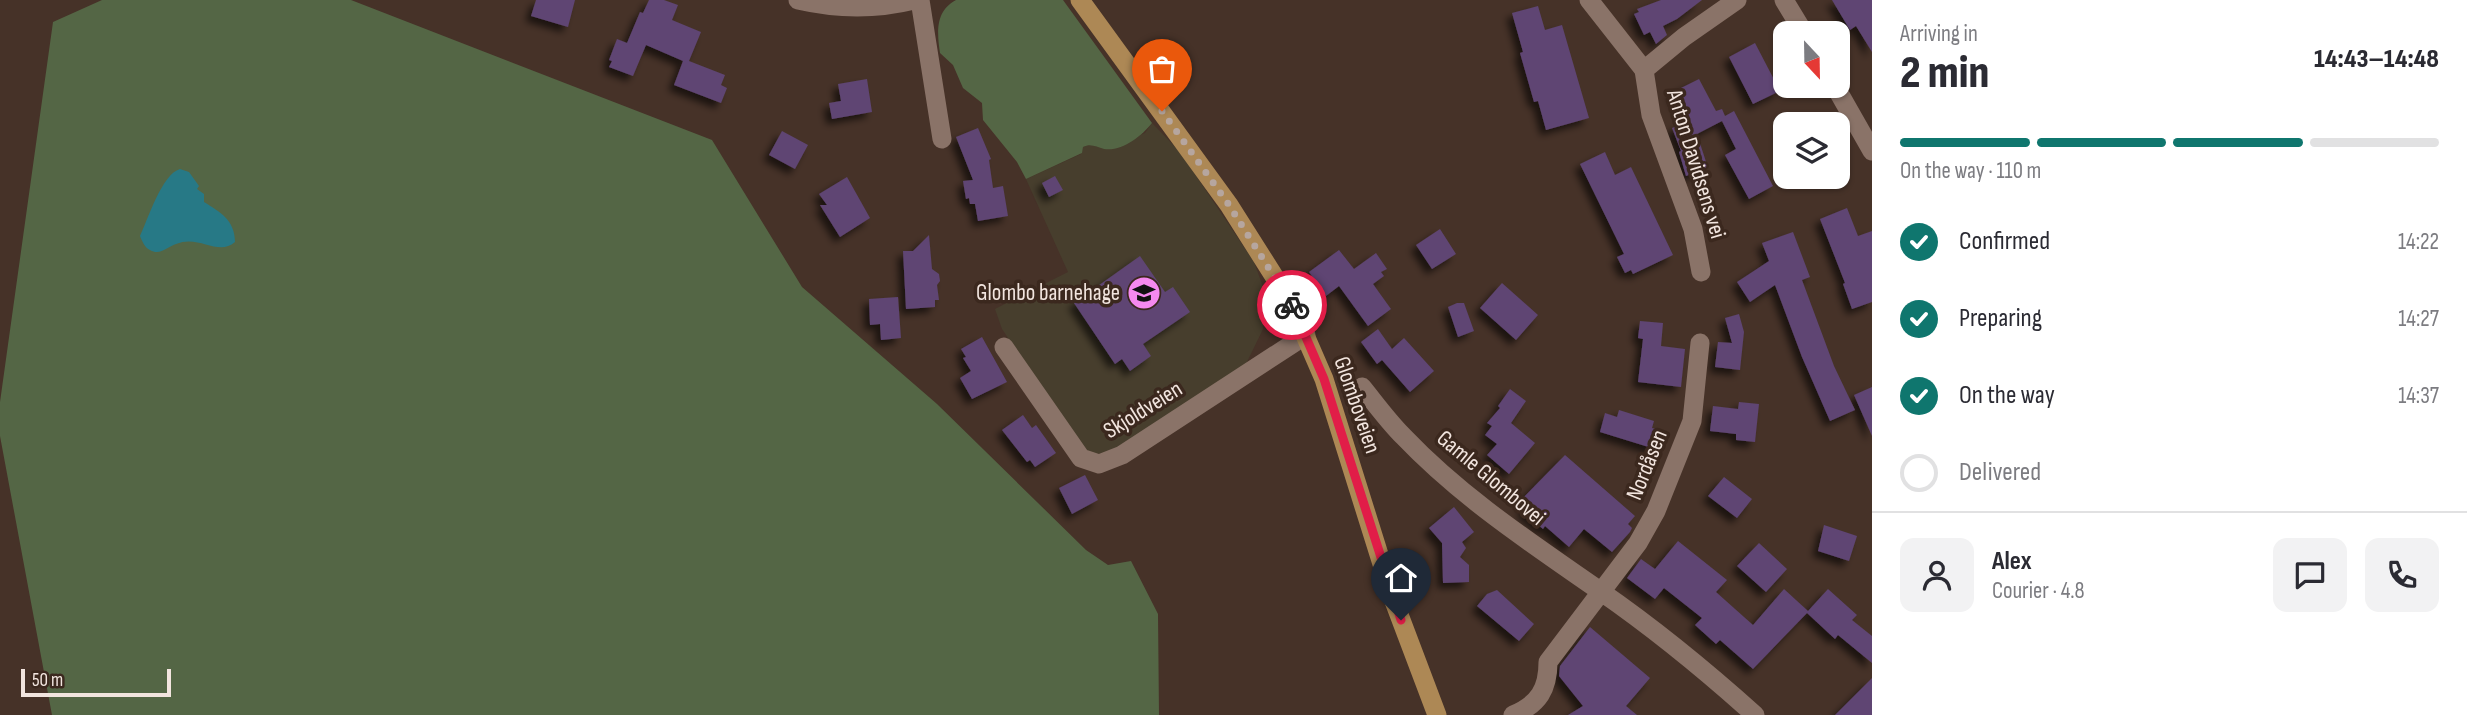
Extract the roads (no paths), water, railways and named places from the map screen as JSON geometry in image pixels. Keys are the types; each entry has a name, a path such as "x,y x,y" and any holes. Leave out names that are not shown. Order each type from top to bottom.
{"main road":[{"name":"Glomboveien","path":"1080,0 1229,205 1291,303 1331,401 1392,596 1437,715"}],"street":[{"path":"809,1 841,8 867,8 914,0"},
{"path":"920,0 942,139"},
{"name":"Anton Davidsens vei","path":"1589,0 1644,70 1651,115 1693,229 1701,272"},
{"name":"Anton Davidsens vei","path":"1644,70 1684,37 1737,0"},
{"path":"1784,0 1797,21"},
{"path":"1842,98 1872,151"},
{"name":"Skjoldveien","path":"1004,347 1081,458 1099,464 1122,455 1306,335"},
{"name":"Nordåsen","path":"1602,593 1656,512 1692,421 1700,343"},
{"name":"Gamle Glombovei","path":"1362,387 1402,436 1463,492 1702,668 1755,715"},
{"path":"1514,715 1530,707 1542,692 1548,682 1548,662 1602,593"}],"water":[{"path":"180,169 189,172 199,186 197,189 204,194 204,202 229,222 235,242 229,246 215,247 184,242 157,252 145,246 140,236 151,209 167,179"}],"place":[{"name":"Glombo barnehage","path":"1144,293"}]}
